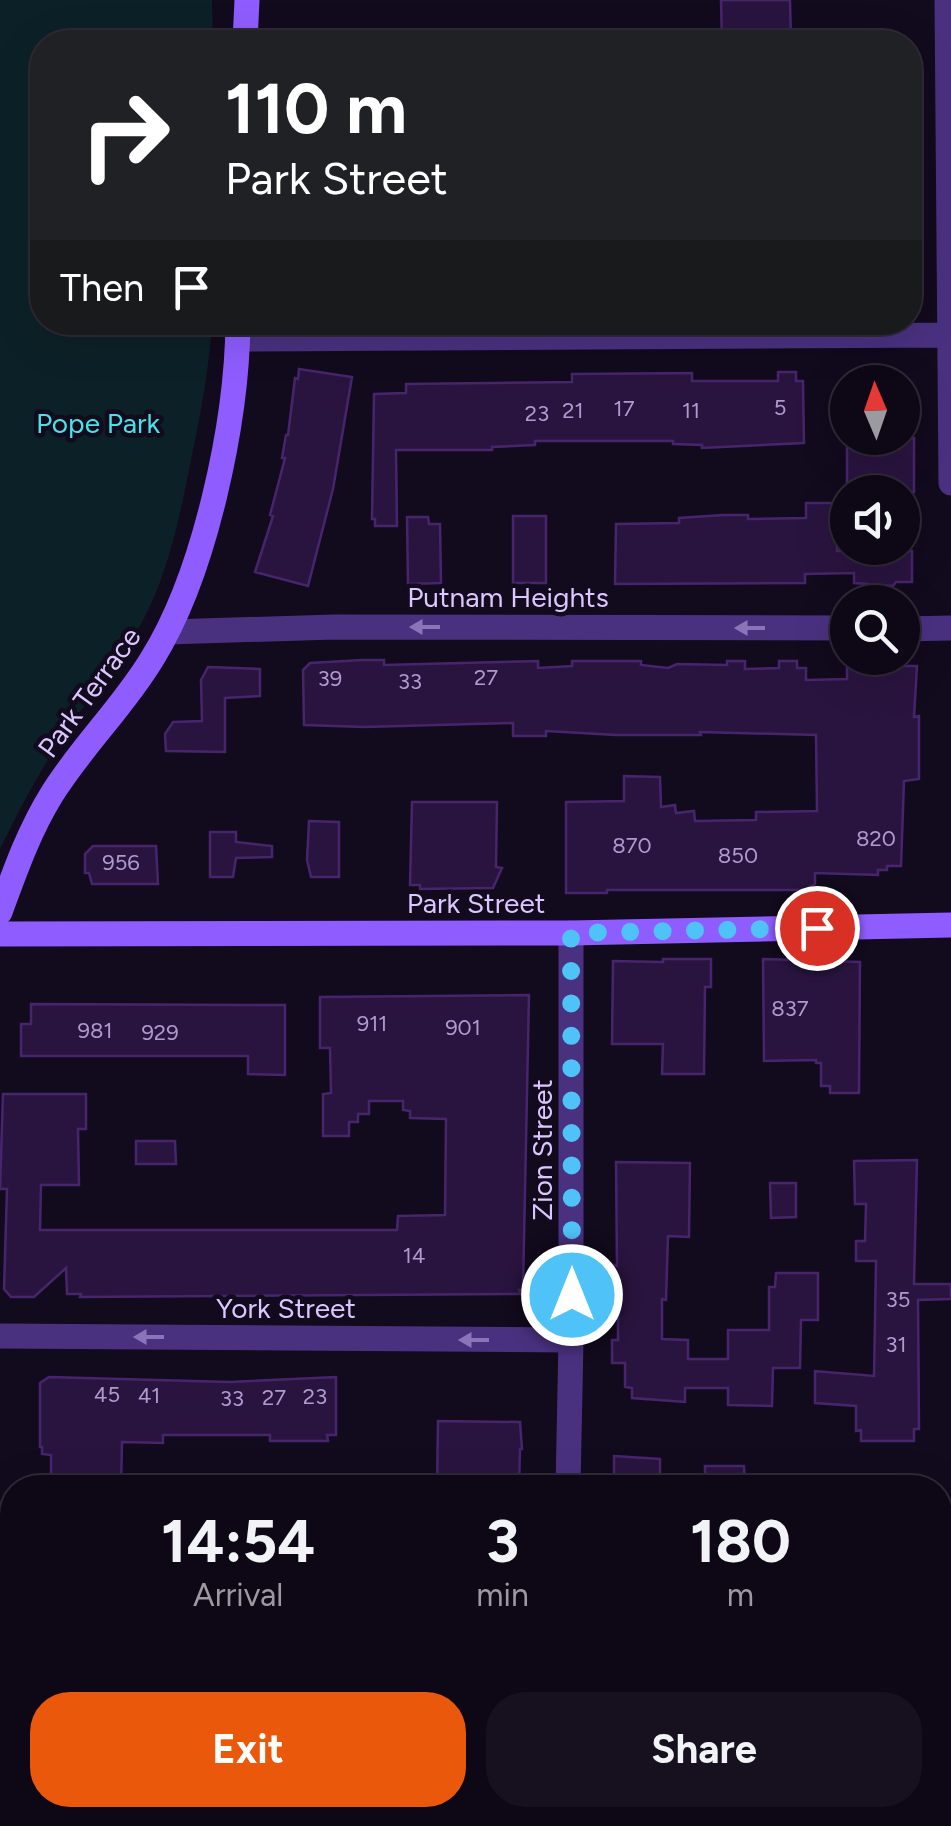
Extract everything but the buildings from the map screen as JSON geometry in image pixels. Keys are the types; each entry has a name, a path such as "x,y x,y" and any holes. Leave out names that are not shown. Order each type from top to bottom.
{"main road":[{"path":"245,30 246,0"},
{"name":"Park Terrace","path":"0,912 20,858 52,794 140,678 168,632 188,585 211,508 237,335"},
{"name":"Park Street","path":"0,934 571,933 951,925"}],"street":[{"path":"946,0 951,482"},
{"path":"922,335 949,335"},
{"name":"Putnam Heights","path":"168,632 336,627 830,628"},
{"path":"920,628 951,628"},
{"name":"Zion Street","path":"568,1475 571,933"},
{"name":"York Street","path":"0,1336 571,1340"}],"green space":[{"name":"Pope Park","path":"0,0 212,0 213,30 30,30 30,335 211,335 194,447 177,526 158,586 133,638 48,759 0,849"}],"route":[{"path":"572,1295 571,933 817,928"}]}
